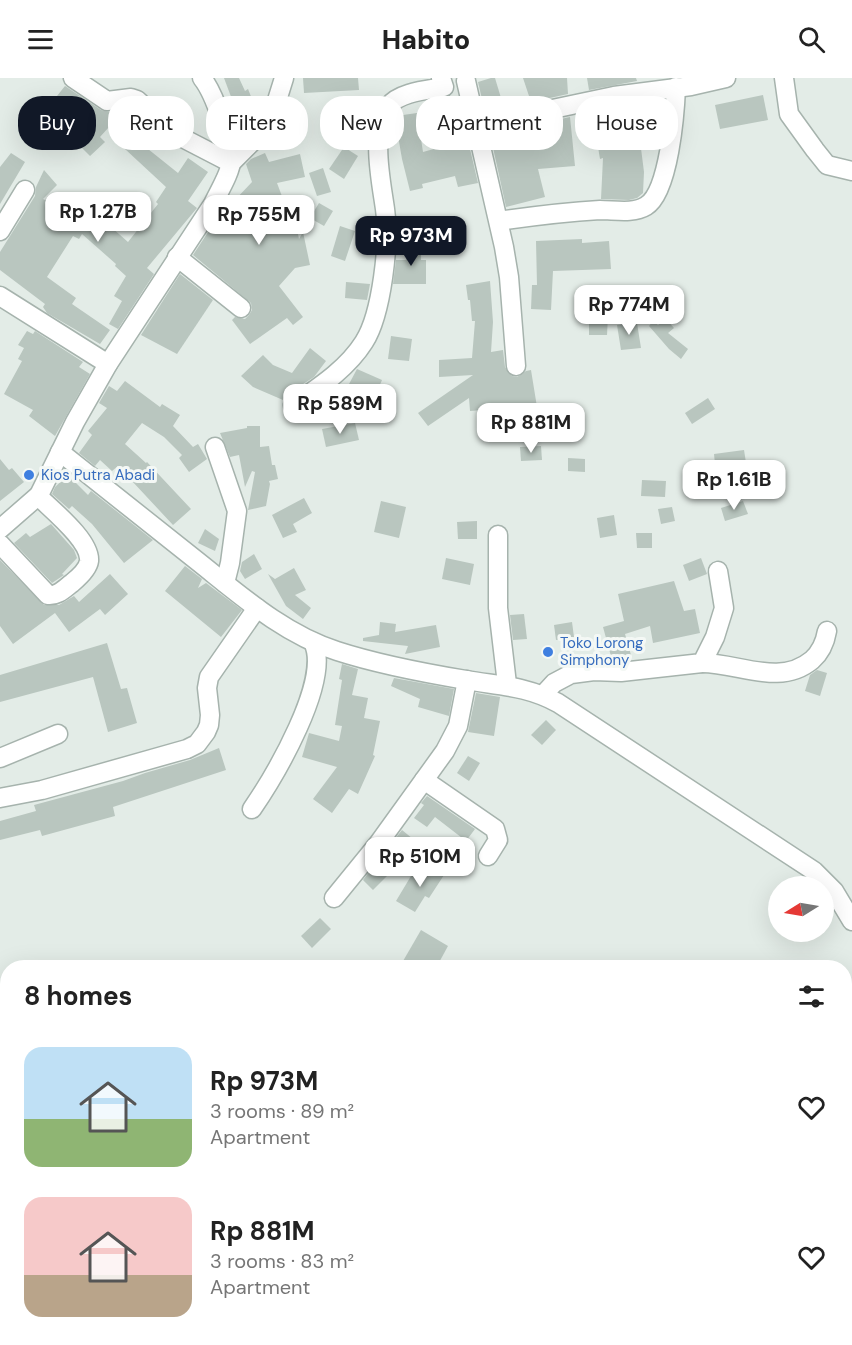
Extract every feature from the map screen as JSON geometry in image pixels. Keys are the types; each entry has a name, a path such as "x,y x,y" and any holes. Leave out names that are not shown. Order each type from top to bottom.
{"street":[{"path":"73,78 107,101 130,98 137,100 173,133 231,163"},
{"path":"202,78 222,120 231,163"},
{"path":"563,107 726,78"},
{"path":"784,78 789,114 815,150 827,165 852,171"},
{"path":"0,529 38,496 108,364 213,204 231,163 257,137 274,110 283,79"},
{"path":"293,405 330,379 352,358 366,340 372,323 387,252 378,150 383,120 390,105 403,96 442,82 471,79 473,96"},
{"path":"499,221 602,210 637,210 648,205 657,192 666,168 675,110 676,87"},
{"path":"483,150 509,277 516,366"},
{"path":"0,231 25,189"},
{"path":"177,257 242,308"},
{"path":"0,296 108,364"},
{"path":"215,447 237,511 231,563 225,583"},
{"path":"60,452 256,608 313,642 354,656 467,680 507,684 543,695 814,871 834,891 852,921"},
{"path":"0,544 48,595 57,594 76,580 87,567 88,553 81,539 38,496"},
{"path":"498,535 498,608 507,684"},
{"path":"702,663 715,637 724,608 718,571"},
{"path":"0,798 42,790 187,749 196,744 209,725 207,681 256,608"},
{"path":"543,695 554,683 571,674 594,671 621,672 702,663 752,671 795,670 816,656 824,644 827,631"},
{"path":"252,809 285,756 307,705 316,668 316,648 313,642"},
{"path":"334,898 378,844 445,751 458,726 467,680"},
{"path":"0,758 58,734"},
{"path":"424,780 495,830 498,840 488,856"}],"building":[{"path":"224,78 239,78 245,91 248,89 251,96 231,96"},
{"path":"303,78 358,78 359,90 304,93"},
{"path":"495,78 500,96 481,96 478,82"},
{"path":"523,78 567,78 568,94 529,96"},
{"path":"587,78 636,78 637,81 589,90"},
{"path":"65,86 80,96 57,96"},
{"path":"763,95 768,120 720,129 715,105"},
{"path":"96,107 108,112 108,128 100,137 105,142 90,156 84,150 96,150"},
{"path":"416,113 416,150 423,150 423,152 470,150 478,183 458,187 455,176 422,184 423,188 410,191 400,150 404,150 404,115"},
{"path":"570,117 575,166 538,169 545,197 506,207 494,150 563,150 563,118"},
{"path":"126,150 149,150 178,173 188,158 208,172 188,201 197,208 147,268 154,274 118,329 109,324 122,301 114,296 126,276 82,234 79,239 73,236 47,277 76,298 72,304 110,330 100,344 47,313 43,307 45,304 0,270 0,252 35,196 36,187 44,170 57,185 43,199 57,206 56,209 93,229 102,219 128,242 158,204 156,202 166,187"},
{"path":"342,150 349,150 358,156 344,179 329,169"},
{"path":"598,150 641,150 644,172 643,193 629,200 601,199 603,158 600,159"},
{"path":"11,153 25,162 0,204 0,167"},
{"path":"265,153 269,162 300,154 305,177 277,183 286,207 292,205 299,239 303,232 310,265 295,268 279,286 303,317 293,325 287,318 250,344 232,320 235,317 245,319 252,310 251,303 193,255 216,220 252,182 246,164 251,159"},
{"path":"323,168 331,192 317,196 309,173"},
{"path":"319,203 333,211 324,226 310,218"},
{"path":"431,219 433,231 419,233 418,221"},
{"path":"340,226 355,231 345,261 331,256"},
{"path":"582,239 582,243 609,241 611,269 553,271 551,310 531,309 532,285 537,285 536,241"},
{"path":"405,243 421,243 421,260 426,260 426,284 393,284 396,260 406,260"},
{"path":"180,274 213,300 177,354 141,335"},
{"path":"490,281 493,322 491,352 503,350 505,367 512,376 517,377 531,370 537,407 518,410 508,410 508,408 470,411 469,398 428,426 418,413 473,375 439,377 439,360 472,358 475,321 472,321 466,285"},
{"path":"346,282 370,284 367,300 345,298"},
{"path":"589,315 608,316 607,335 589,335"},
{"path":"666,319 674,328 668,333 688,349 681,359 649,326 653,321 658,325"},
{"path":"637,323 641,348 621,350 617,325"},
{"path":"27,331 33,334 35,331 83,362 79,367 90,374 55,436 29,416 33,410 4,394 22,361 18,359 24,348 18,345"},
{"path":"391,336 412,339 409,361 388,359"},
{"path":"310,348 326,361 314,377 297,388 290,385 283,400 253,387 241,376 263,355 273,365 292,373"},
{"path":"357,369 382,380 375,396 349,384"},
{"path":"125,381 160,407 162,404 180,415 173,426 193,447 198,444 207,459 189,472 179,458 182,455 164,437 142,423 125,444 147,462 191,509 173,525 118,466 112,471 100,460 95,466 79,453 92,435 88,431 107,408 99,403 109,386 117,391"},
{"path":"708,398 715,409 692,424 685,413"},
{"path":"548,413 550,439 533,440 531,415"},
{"path":"355,423 359,440 326,447 322,429"},
{"path":"247,426 260,426 260,447 269,446 272,465 275,465 278,479 269,481 266,506 248,510 255,472 252,471 245,487 239,455 230,457 220,433 247,428"},
{"path":"541,446 542,460 521,461 520,447"},
{"path":"744,450 747,469 716,474 714,454"},
{"path":"568,458 585,459 585,472 568,471"},
{"path":"0,459 9,470 12,468 24,482 0,501"},
{"path":"68,475 88,495 91,491 153,540 124,563 92,524 72,506 69,509 52,494 55,487"},
{"path":"642,480 666,481 665,497 641,496"},
{"path":"304,498 312,513 293,524 297,532 283,538 272,515"},
{"path":"381,501 406,507 399,538 374,532"},
{"path":"743,501 748,514 725,521 721,508"},
{"path":"672,507 675,521 661,524 658,509"},
{"path":"614,515 617,535 600,538 597,518"},
{"path":"477,521 477,539 458,539 457,522"},
{"path":"51,524 74,550 77,558 62,574 64,575 52,583 14,543 26,533 30,537"},
{"path":"205,529 219,539 215,551 198,543"},
{"path":"636,533 652,533 652,548 637,548"},
{"path":"254,554 262,569 245,579 240,571 242,562"},
{"path":"446,558 474,564 470,585 442,579"},
{"path":"701,558 707,574 689,581 683,565"},
{"path":"0,560 44,605 59,605 74,596 79,602 110,574 128,594 105,615 100,609 69,632 55,613 13,644 0,626"},
{"path":"185,566 202,579 198,588 206,583 242,610 221,637 165,591"},
{"path":"294,568 306,590 295,595 311,608 303,619 286,606 268,574 275,579"},
{"path":"674,581 684,611 695,609 700,633 653,643 650,626 625,634 631,655 612,660 603,627 624,621 618,594"},
{"path":"524,614 527,639 513,640 510,615"},
{"path":"380,622 396,624 395,632 436,625 440,647 405,654 408,646 363,641 363,638 379,635"},
{"path":"572,622 574,637 556,640 554,625"},
{"path":"107,643 121,689 127,688 137,723 108,732 93,677 0,702 0,675"},
{"path":"342,664 358,669 352,695 368,698 364,718 380,721 373,755 375,756 358,794 349,789 332,813 313,799 337,767 302,757 309,733 339,741 342,726 335,725 342,680 339,679"},
{"path":"817,670 827,673 820,696 805,691 810,675"},
{"path":"394,678 454,689 449,716 418,707 420,699 391,686"},
{"path":"476,693 500,697 494,736 468,732"},
{"path":"546,720 556,730 542,745 531,735"},
{"path":"219,748 226,770 113,807 115,816 42,836 40,830 0,840 0,821 36,811 34,805 123,781 190,760"},
{"path":"468,756 480,763 469,781 457,773"},
{"path":"427,796 475,829 466,841 435,817 427,827 414,818 424,805 421,803"},
{"path":"402,830 413,839 399,858 401,862 373,890 363,880"},
{"path":"427,864 444,875 429,898 425,896 415,912 396,901 414,871 420,875"},
{"path":"320,918 331,929 312,948 301,936"},
{"path":"421,930 448,946 440,960 404,960"}],"place":[{"name":"Kios Putra Abadi","path":"29,475"},
{"name":"Toko Lorong Simphony","path":"548,652"}]}
